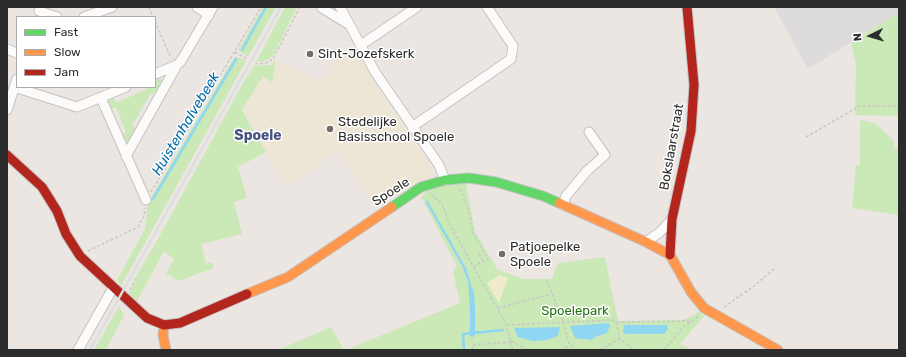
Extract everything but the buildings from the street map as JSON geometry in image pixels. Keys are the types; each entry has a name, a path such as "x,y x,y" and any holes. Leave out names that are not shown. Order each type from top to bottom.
{"street":[{"path":"87,13 112,7"},
{"path":"126,156 176,65 211,11 197,7"},
{"path":"323,7 322,8 348,24"},
{"path":"340,7 375,72 439,165 445,180"},
{"path":"361,46 417,7"},
{"path":"412,127 511,59 513,46 487,7"},
{"name":"Bokslaarstraat","path":"670,255 672,219 690,131 694,85 687,7"},
{"path":"39,12 53,16"},
{"path":"156,74 176,65"},
{"path":"7,110 16,83"},
{"path":"28,88 72,107 82,106 124,88"},
{"path":"101,98 146,200"},
{"path":"563,205 566,196 588,171 605,155 589,132"},
{"path":"7,155 42,187 57,211 66,234 80,256 147,318 164,325 163,335 166,350"},
{"name":"Spoele","path":"164,325 180,322 288,277 400,200 426,185 456,178 469,178 496,182 543,196 646,242 670,255"},
{"path":"646,242 660,232 672,219"},
{"path":"670,255 691,292 700,304 778,350"},
{"path":"78,350 113,288"}],"path":[{"path":"80,256 138,227 144,216 146,200 261,7"},
{"path":"255,64 266,63 273,59 300,7"},
{"path":"156,23 176,65"},
{"path":"235,52 247,59"},
{"path":"806,137 860,106 899,106"},
{"path":"456,178 470,215 473,232 488,259 474,266"},
{"path":"426,185 428,191 442,204 450,224 507,325 513,350"},
{"path":"479,254 483,261"},
{"path":"664,350 684,326 691,321 712,312 754,286 775,268"},
{"path":"547,280 563,322 570,346 576,350"},
{"path":"498,308 552,294"},
{"path":"507,325 610,320 616,322 691,321"},
{"path":"616,322 620,339 634,350"},
{"path":"600,350 620,339"},
{"path":"472,350 473,345 511,341 527,350"},
{"path":"562,350 570,346"}],"shaded area":[{"path":"774,7 899,7 899,12 808,69"},
{"name":"Stedelijke Basisschool Spoele","path":"356,47 378,89 433,169 433,174 374,206 338,151 285,186 243,108 263,76 272,82 276,59 318,81 330,74 335,58"}],"green space":[{"path":"263,7 276,7 248,57 238,50"},
{"path":"285,7 297,7 273,56 264,61 256,62"},
{"path":"899,12 899,116 855,115 856,64 851,43"},
{"path":"235,56 246,61 121,286 117,280 145,229 148,202"},
{"path":"276,59 272,82 263,76 242,110 266,152 238,167 247,198 234,202 242,234 201,244 206,264 212,262 214,268 178,281 166,273 174,259 164,251 137,301 129,294 136,280 135,278 158,239 243,83 254,66 271,65"},
{"path":"159,78 166,81 157,96 151,93 132,126 138,130 131,141 124,142 120,134 126,132 116,107 110,110 107,105 110,98 113,97 116,103 149,88 156,88 156,79"},
{"path":"860,120 875,123 894,141 894,148 899,148 899,215 852,208 856,165 860,165"},
{"name":"Spoelepark","path":"466,183 475,232 498,270 523,279 552,279 558,263 605,257 618,321 682,320 695,315 699,311 704,316 680,344 692,350 346,350 460,303 453,271 457,266 421,197 426,192 425,190 434,187"},
{"path":"119,306 124,315 106,350 94,350"},
{"path":"331,327 344,350 278,350"}],"sand":[{"path":"500,275 508,278 499,303 487,283"}],"water":[{"path":"468,277 474,293 475,308 475,335 472,338 468,332 470,331 470,313"},
{"path":"609,323 610,326 607,333 595,337 592,340 575,338 570,326"},
{"path":"624,325 667,325 668,329 664,334 626,334 623,332"},
{"path":"560,327 558,336 547,340 533,341 518,337 514,328"}],"waterway":[{"name":"Huistenhalvebeek","path":"242,50 266,7"},
{"name":"Huistenhalvebeek","path":"153,199 236,59"},
{"path":"427,202 464,267 469,281"},
{"path":"464,350 463,334 503,330"}],"railway":[{"path":"90,350 281,7"}],"traffic: fast":[{"path":"392,207 421,187 445,180 469,178 496,182 543,196 559,203"}],"traffic: slow":[{"path":"559,203 646,242 670,255 691,292 704,308 778,350"},
{"path":"247,294 288,277 392,207"},
{"path":"164,325 163,335 166,350"}],"traffic: jam":[{"path":"670,255 672,219 691,131 694,85 687,7"},
{"path":"7,155 42,187 57,211 66,234 80,256 147,318 164,325 180,323 247,294"}],"place":[{"name":"Sint-Jozefskerk","path":"310,54"},
{"name":"Stedelijke Basisschool Spoele","path":"330,129"},
{"name":"Patjoepelke Spoele","path":"502,254"}],"district":[{"name":"Spoele","path":"258,136"}]}
